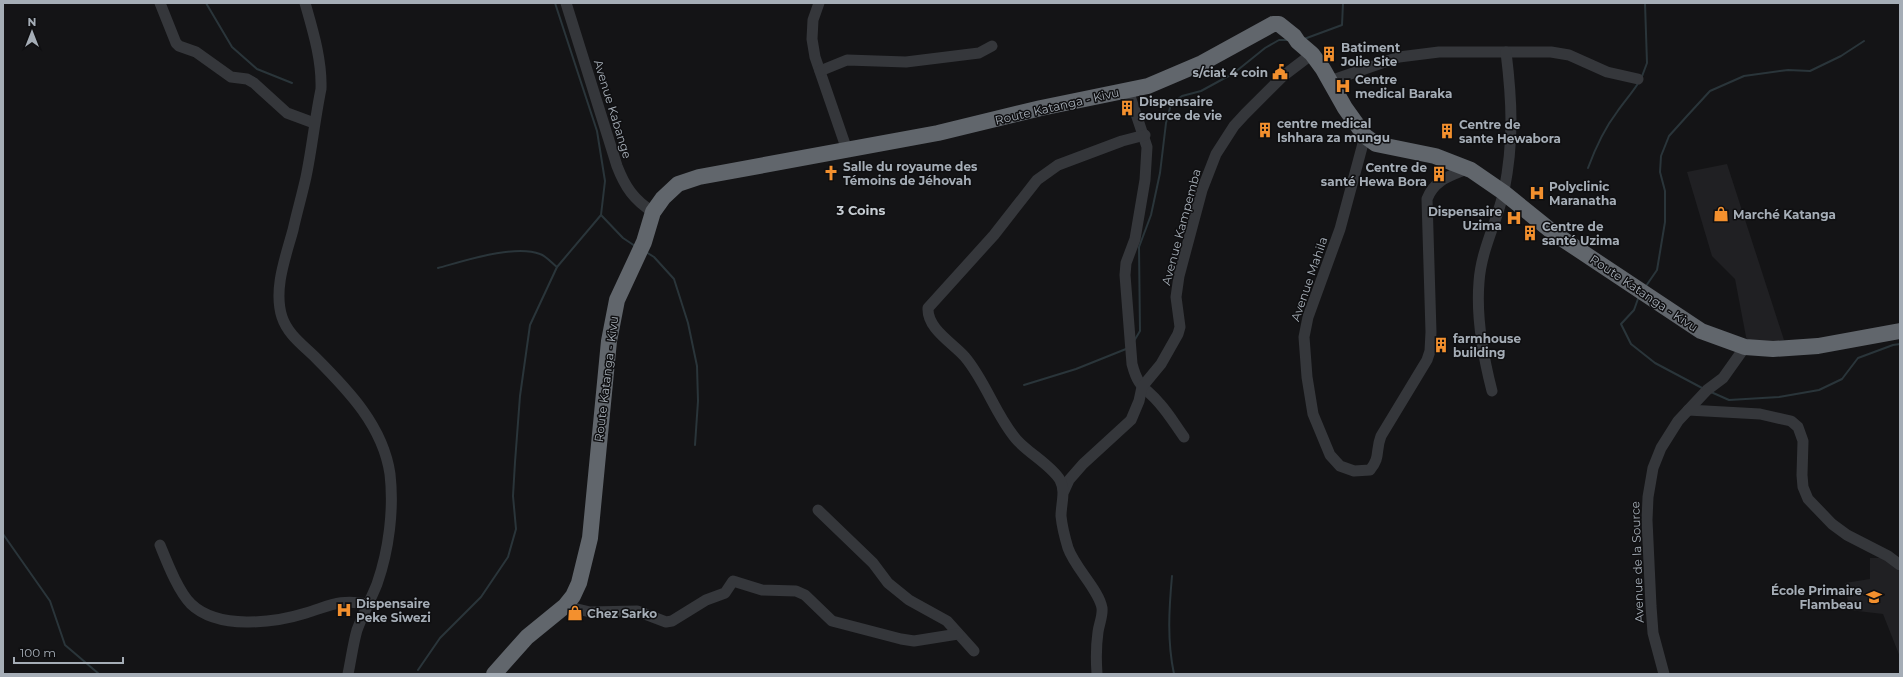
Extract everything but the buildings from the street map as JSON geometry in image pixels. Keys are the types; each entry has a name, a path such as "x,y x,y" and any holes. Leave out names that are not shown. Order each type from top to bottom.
{"highway":[{"name":"Route Katanga - Kivu","path":"494,674 527,637 565,606 573,596 579,583 590,538 606,368 613,317 617,300 644,242 653,212 663,198 678,184 699,177 756,168 938,133 1041,108 1148,86 1202,63 1277,23 1312,54 1330,81 1345,108 1365,136 1376,144 1435,156 1467,169 1503,192 1555,234 1701,331 1746,347 1759,349 1801,349 1900,331"}],"street":[{"path":"160,3 176,43 179,46 196,52 231,77 246,79 254,83 287,113 314,123"},
{"path":"305,3 315,39 322,76 305,178 282,272 280,303 281,315 289,332 326,368 358,404 379,438 386,457 391,495 389,528 377,583 357,632 348,674"},
{"name":"Avenue Kabange","path":"566,3 617,166 625,186 633,197 653,212"},
{"path":"819,3 813,20 812,39 815,57 847,150"},
{"path":"820,71 833,68 847,60 906,62 979,53 992,46"},
{"path":"1330,81 1399,57 1439,52 1551,52 1569,55 1607,72 1638,79"},
{"path":"1492,391 1481,331 1479,281 1482,259 1503,192 1511,141 1512,110 1506,52"},
{"name":"Avenue Kampemba","path":"1142,387 1161,364 1178,334 1180,327 1176,297 1179,276 1202,190 1216,154 1234,126 1245,114 1283,76 1312,54"},
{"path":"1128,90 1145,135 1147,147 1145,180 1135,239 1126,263 1125,275 1132,364 1136,377 1142,387 1159,402 1184,437"},
{"path":"1064,491 1060,480 1027,450 1004,422 977,371 963,354 941,334 928,313 928,308 994,235 1037,180 1058,165 1122,141 1145,135"},
{"name":"Avenue Mahila","path":"1365,136 1340,229 1308,317 1304,337 1307,377 1313,414 1330,455 1340,466 1354,472 1370,470 1378,461 1378,444 1381,436 1393,414 1406,397 1430,352 1427,199 1431,189 1439,182 1467,169"},
{"name":"Avenue de la Source","path":"1664,674 1653,633 1648,543 1648,497 1653,468 1661,448 1678,421 1707,390 1723,378 1746,347"},
{"path":"1097,674 1097,642 1102,610 1101,602 1074,561 1068,548 1061,517 1064,491 1069,480 1083,464 1131,420 1139,401 1142,387"},
{"path":"1688,410 1760,414 1791,421 1798,427 1803,441 1803,487 1808,499 1832,524 1847,535 1888,556 1900,564"},
{"path":"818,510 873,563 888,584 909,600 947,621 974,651"},
{"path":"160,544 184,594 192,604 222,619 259,622 289,617 348,601 368,604"},
{"path":"565,606 590,612 637,611 666,622 672,621 706,600 725,593 733,581 736,581 762,590 796,591 805,595 832,621 901,639 914,641 958,634"}],"shaded area":[{"name":"Marché Katanga","path":"1727,164 1784,340 1766,344 1747,342 1735,279 1712,256 1687,172"},
{"name":"École Primaire Flambeau","path":"1870,558 1885,558 1900,572 1900,657 1883,614 1849,610 1845,583 1870,579"}],"waterway":[{"path":"206,3 232,47 257,69 292,83"},
{"path":"418,670 440,638 481,597 508,557 516,529 513,496 515,462 520,396 530,325 557,267 601,215 605,181 597,131 555,3"},
{"path":"1304,39 1342,25 1343,3"},
{"path":"1641,79 1647,63 1645,3"},
{"path":"1134,341 1140,331 1139,247 1151,215 1160,173 1166,123 1171,104 1182,96 1201,91 1234,73 1265,48 1279,40 1287,40"},
{"path":"1646,286 1657,270 1665,222 1665,191 1660,172 1661,156 1669,136 1710,91 1744,76 1788,70 1810,71 1841,56 1864,41"},
{"path":"1588,168 1608,125 1639,82"},
{"path":"601,215 623,238 635,246"},
{"path":"438,268 475,258 517,251 530,251 540,254 557,267"},
{"path":"646,252 654,257 674,279 688,323 697,366 698,401 695,445"},
{"path":"1639,296 1634,310 1621,324 1631,344 1655,363 1704,389"},
{"path":"1711,392 1729,400 1779,397 1819,390 1842,379 1858,358 1893,345 1900,344"},
{"path":"1024,385 1076,369 1126,349"},
{"path":"3,534 50,601 65,645 99,674"},
{"path":"1172,576 1169,625 1170,649 1174,674"}],"place":[{"name":"Batiment Jolie Site","path":"1329,54"},
{"name":"s/ciat 4 coin","path":"1280,72"},
{"name":"Centre medical Baraka","path":"1343,86"},
{"name":"Dispensaire source de vie","path":"1127,108"},
{"name":"centre medical Ishhara za mungu","path":"1265,130"},
{"name":"Centre de sante Hewabora","path":"1447,131"},
{"name":"Salle du royaume des Témoins de Jéhovah","path":"831,173"},
{"name":"Centre de santé Hewa Bora","path":"1439,174"},
{"name":"Polyclinic Maranatha","path":"1537,193"},
{"name":"Marché Katanga","path":"1721,214"},
{"name":"Dispensaire Uzima","path":"1514,218"},
{"name":"Centre de santé Uzima","path":"1530,233"},
{"name":"farmhouse building","path":"1441,345"},
{"name":"École Primaire Flambeau","path":"1874,597"},
{"name":"Dispensaire Peke Siwezi","path":"344,610"},
{"name":"Chez Sarko","path":"575,613"}],"district":[{"name":"3 Coins","path":"861,210"}]}
